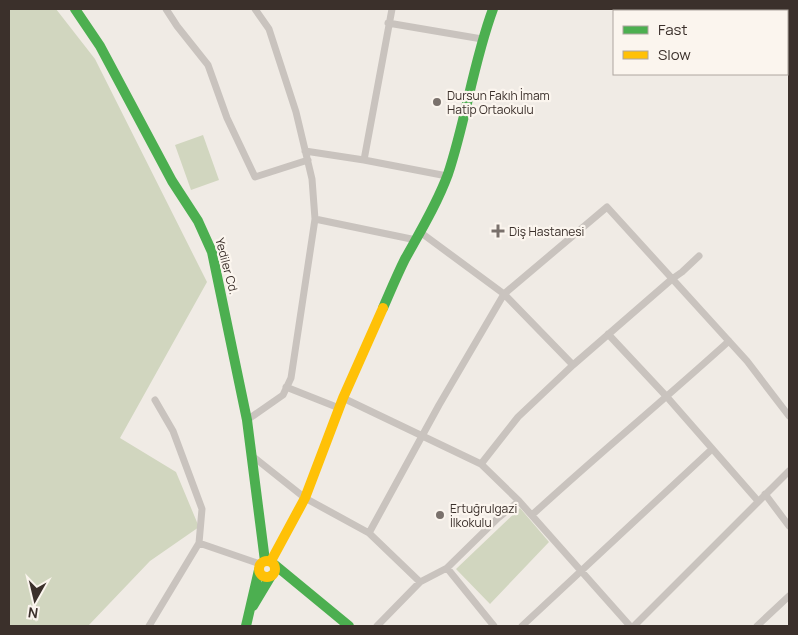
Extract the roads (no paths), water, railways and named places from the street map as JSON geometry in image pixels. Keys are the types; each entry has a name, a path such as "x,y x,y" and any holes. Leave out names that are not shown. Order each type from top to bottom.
{"street":[{"name":"Yediler Cd.","path":"75,9 100,46 172,181 206,236 216,269 247,420 268,567"},
{"path":"166,9 208,65 226,118 256,177 308,160"},
{"path":"247,420 282,395 291,378 315,219 312,178 296,112 269,30 256,9"},
{"path":"364,160 392,9"},
{"path":"246,626 268,567 305,498 341,403 404,261 447,176 482,38 493,9"},
{"path":"388,23 482,38"},
{"path":"306,151 447,176"},
{"path":"369,533 422,436 504,294 607,208 747,361 789,416"},
{"path":"315,219 418,236 504,294 573,365"},
{"path":"481,464 518,417 573,365 672,278 682,272 698,256"},
{"path":"608,334 667,397 758,501"},
{"path":"532,515 729,341"},
{"path":"286,387 341,403 422,436 481,464 532,515 630,626"},
{"path":"148,626 199,543 202,509 174,431 156,400"},
{"path":"522,626 712,449"},
{"path":"251,455 305,498 369,533 420,582"},
{"path":"634,626 789,471"},
{"path":"764,494 789,526"},
{"path":"377,626 420,582 447,568 498,518 519,501"},
{"path":"199,543 268,567 295,582 349,626"},
{"path":"447,568 494,626"},
{"path":"757,626 789,596"}],"place":[{"name":"Dursun Fakıh İmam Hatip Ortaokulu","path":"437,102"},
{"name":"Diş Hastanesi","path":"498,231"},
{"name":"Ertuğrulgazi İlkokulu","path":"440,515"}]}
